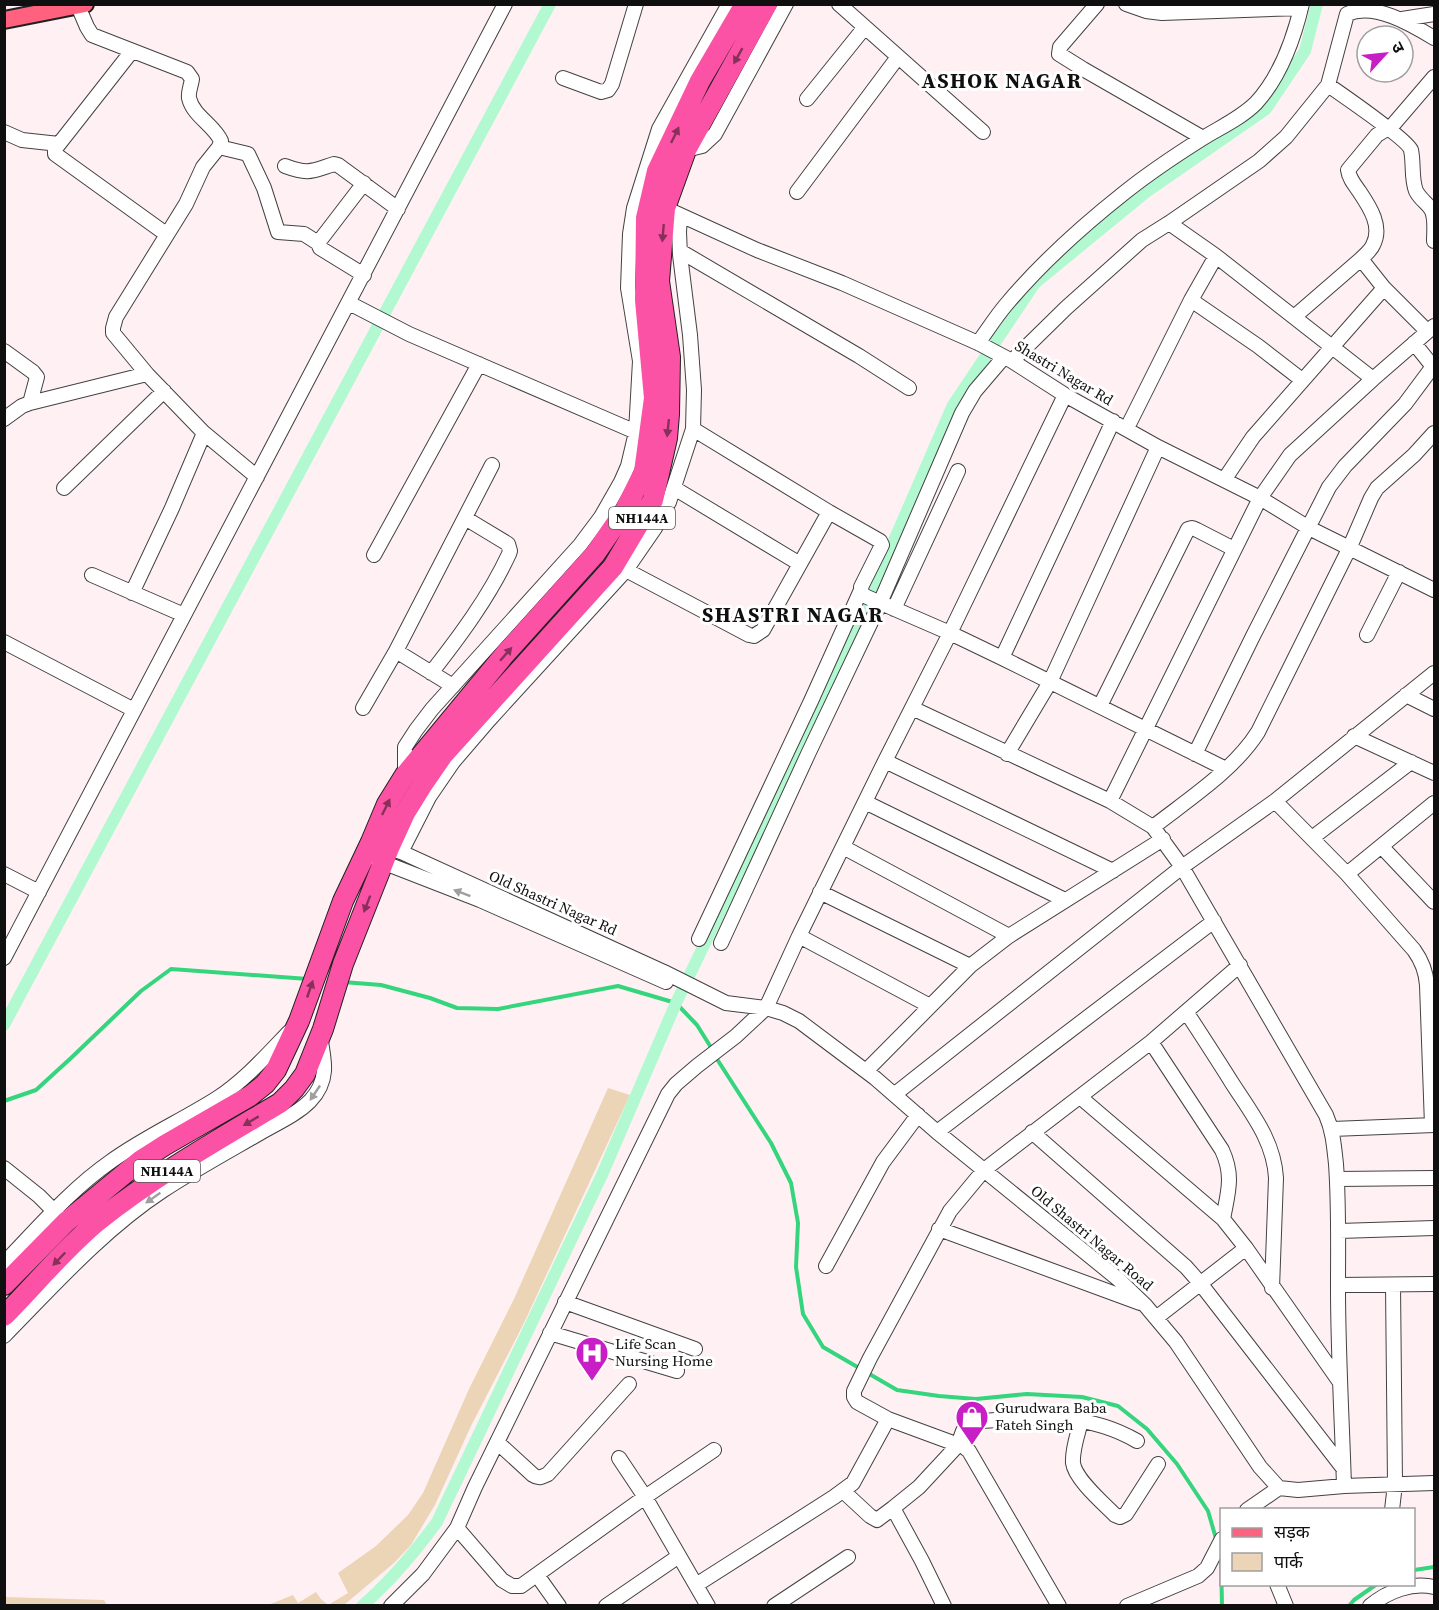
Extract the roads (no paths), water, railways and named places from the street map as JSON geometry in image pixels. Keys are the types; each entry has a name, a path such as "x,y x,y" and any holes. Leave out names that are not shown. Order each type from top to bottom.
{"highway":[{"name":"NH144A","path":"4,1316 85,1244 99,1221 174,1167 280,1103 294,1089 305,1074 322,1033 382,852 387,804 405,776 505,654 595,554 624,512 644,472 654,398 645,300 646,218 657,171 700,81 745,4"},
{"name":"NH144A","path":"4,1285 60,1216 140,1161 249,1096 265,1084 276,1070 299,1021 342,901 382,852 443,755 613,567 653,500 667,438 669,414 670,357 659,281 686,150 766,4"}],"main road":[{"path":"4,20 82,5"}],"street":[{"path":"4,958 505,4"},
{"path":"563,78 601,92 608,90 612,84 636,4"},
{"path":"405,776 405,747 416,730 580,545 601,517 628,466 636,432 640,361 628,288 630,234 634,208 659,129 729,4"},
{"path":"686,150 702,146 715,134 786,4"},
{"path":"839,4 983,132"},
{"path":"1097,4 1060,47 1059,54 1203,138"},
{"path":"699,939 811,701 870,598 995,352 1014,296 1072,236 1125,192 1248,110 1265,91 1278,70 1289,47 1302,6 1162,13 1146,11 1126,4"},
{"path":"82,5 87,27 92,35 187,72 192,79 189,100 218,135 220,141 219,147 202,167 186,204 116,317 112,328 115,337 204,433 257,477"},
{"path":"995,352 1066,308 1151,232 1169,223 1273,149 1298,124 1328,85 1345,9 1363,10 1402,19 1434,38"},
{"path":"1402,19 1434,14"},
{"path":"807,99 865,27"},
{"path":"132,51 55,152 57,157 166,234"},
{"path":"796,192 898,57"},
{"path":"1294,317 1372,247 1376,237 1374,217 1350,178 1348,170 1377,135 1388,129 1434,77"},
{"path":"1328,85 1404,141 1411,150 1416,190 1433,214 1434,241"},
{"path":"4,132 22,140 59,144"},
{"path":"219,147 248,154 264,188 278,232 304,234 318,243 320,248 364,275"},
{"path":"285,166 305,172 338,165 398,209"},
{"path":"318,243 364,183"},
{"path":"616,955 480,900 382,852 429,797 459,754 626,570 655,528 669,502 693,429 694,390 679,232 673,211"},
{"name":"Shastri Nagar Rd","path":"673,211 757,250 842,283 995,352 1158,447 1260,498 1349,549 1434,590"},
{"path":"1169,223 1216,256 1373,379"},
{"path":"680,251 909,388"},
{"path":"1127,428 1191,300 1216,256"},
{"path":"1110,801 1260,498 1290,455 1431,329 1384,288 1360,259"},
{"path":"1224,480 1253,437 1384,288"},
{"path":"1191,300 1258,346 1302,380"},
{"path":"350,303 398,328 636,432"},
{"path":"1195,754 1329,488 1345,466 1401,410 1434,366 1414,343"},
{"path":"4,351 37,377 30,403"},
{"path":"374,555 478,364"},
{"path":"4,419 30,403 147,374"},
{"path":"64,488 165,391"},
{"path":"394,1605 423,1574 457,1528 662,1104 675,1084 736,1036 766,1008 820,892 950,633 1065,394"},
{"path":"1002,658 1113,421"},
{"path":"693,429 865,534 879,540 882,545 870,598 804,763 722,943"},
{"path":"132,593 204,433"},
{"path":"1153,827 1226,769 1250,744 1349,549 1377,488 1414,455 1434,433"},
{"path":"1007,754 1050,682 1158,447"},
{"path":"363,708 396,651 492,465"},
{"path":"894,609 958,471"},
{"path":"674,488 800,564"},
{"path":"626,570 748,635 754,636 763,630 829,512"},
{"path":"431,673 485,598 510,550 508,544 465,518"},
{"path":"1100,706 1188,529 1197,530 1234,549"},
{"path":"1367,635 1399,572"},
{"path":"92,575 184,615"},
{"path":"870,598 950,633 1226,769"},
{"path":"4,642 134,710"},
{"path":"396,651 453,686"},
{"path":"895,1094 1182,867 1275,801 1434,673"},
{"path":"1406,695 1434,709"},
{"path":"912,708 1110,801 1153,827 1182,867 1326,1115 1332,1130 1337,1179 1339,1382 1344,1486"},
{"path":"1354,736 1434,773"},
{"path":"885,761 1113,871"},
{"path":"1312,838 1411,762"},
{"path":"1275,801 1347,874 1414,950 1426,972 1433,1125 1332,1130"},
{"path":"866,802 1065,900"},
{"path":"1347,874 1381,846 1431,811"},
{"path":"866,1071 970,966 1010,936 1163,839"},
{"path":"1381,846 1434,902"},
{"path":"843,847 1010,936"},
{"name":"Old Shastri Nagar Rd","path":"382,852 703,995"},
{"path":"4,874 39,892"},
{"path":"820,892 970,966"},
{"path":"937,1132 1214,921"},
{"path":"799,936 930,1006"},
{"path":"1059,1605 969,1451 888,1419 857,1402 854,1397 855,1386 950,1210 984,1170 1151,1042 1240,965"},
{"name":"Old Shastri Nagar Road","path":"703,995 726,1003 766,1008 783,1013 799,1022 895,1094 937,1132 1118,1279 1145,1305 1176,1341 1260,1467 1279,1488"},
{"path":"1187,1012 1260,1126 1271,1149 1276,1178 1272,1288"},
{"path":"1151,1042 1222,1150 1227,1162 1229,1182 1223,1219"},
{"path":"1080,1097 1223,1219 1246,1248 1339,1382"},
{"path":"826,1266 883,1162 918,1114"},
{"path":"1032,1132 1186,1267 1343,1468"},
{"path":"4,1168 60,1216 85,1244 4,1336"},
{"path":"1337,1179 1434,1178"},
{"path":"4,1263 60,1216"},
{"path":"1339,1231 1434,1228"},
{"path":"939,1229 1145,1305"},
{"path":"1156,1318 1246,1248"},
{"path":"1338,1285 1434,1284"},
{"path":"1392,1508 1395,1484 1393,1285"},
{"path":"565,1302 695,1349"},
{"path":"550,1333 677,1371"},
{"path":"497,1442 533,1475 542,1478 629,1384"},
{"path":"843,1491 877,1521 918,1487 958,1445 963,1431 974,1423 983,1421 1056,1417 1107,1426 1137,1441"},
{"path":"696,1585 853,1483 888,1419"},
{"path":"1081,1421 1074,1454 1075,1469 1082,1481 1115,1515 1120,1517 1126,1514 1158,1464"},
{"path":"457,1528 502,1580 512,1586 521,1586 714,1450"},
{"path":"619,1458 645,1497 708,1605"},
{"path":"1264,1504 1279,1488 1298,1490 1434,1483"},
{"path":"893,1509 944,1605"},
{"path":"1127,1605 1198,1576 1207,1568 1218,1545"},
{"path":"606,1605 679,1556"},
{"path":"774,1605 848,1557"},
{"path":"537,1575 556,1604"},
{"path":"1277,1586 1286,1605"},
{"path":"1372,1605 1388,1594 1409,1586"}],"waterway":[{"path":"4,1025 550,4"},
{"path":"362,1606 402,1566 437,1522 601,1177 676,1003 842,660 953,405 1035,283 1146,192 1266,109 1305,51 1317,4"},
{"path":"4,1101 36,1090 141,991 171,969 308,979"},
{"path":"343,982 381,985 457,1008 498,1009 618,986 676,1003 697,1025 712,1049"},
{"path":"715,1056 771,1143 791,1183 798,1223 796,1267 803,1314 823,1347 897,1390 976,1399 1027,1394 1082,1397 1118,1406 1147,1429 1177,1464 1208,1511 1217,1542"},
{"path":"1415,1570 1434,1567"},
{"path":"1222,1586 1222,1606"},
{"path":"1349,1606 1374,1586"}],"place":[{"name":"Life Scan Nursing Home","path":"592,1382"},
{"name":"Gurudwara Baba Fateh Singh","path":"972,1446"}],"district":[{"name":"ASHOK NAGAR","path":"1002,81"},
{"name":"SHASTRI NAGAR","path":"793,615"}]}
